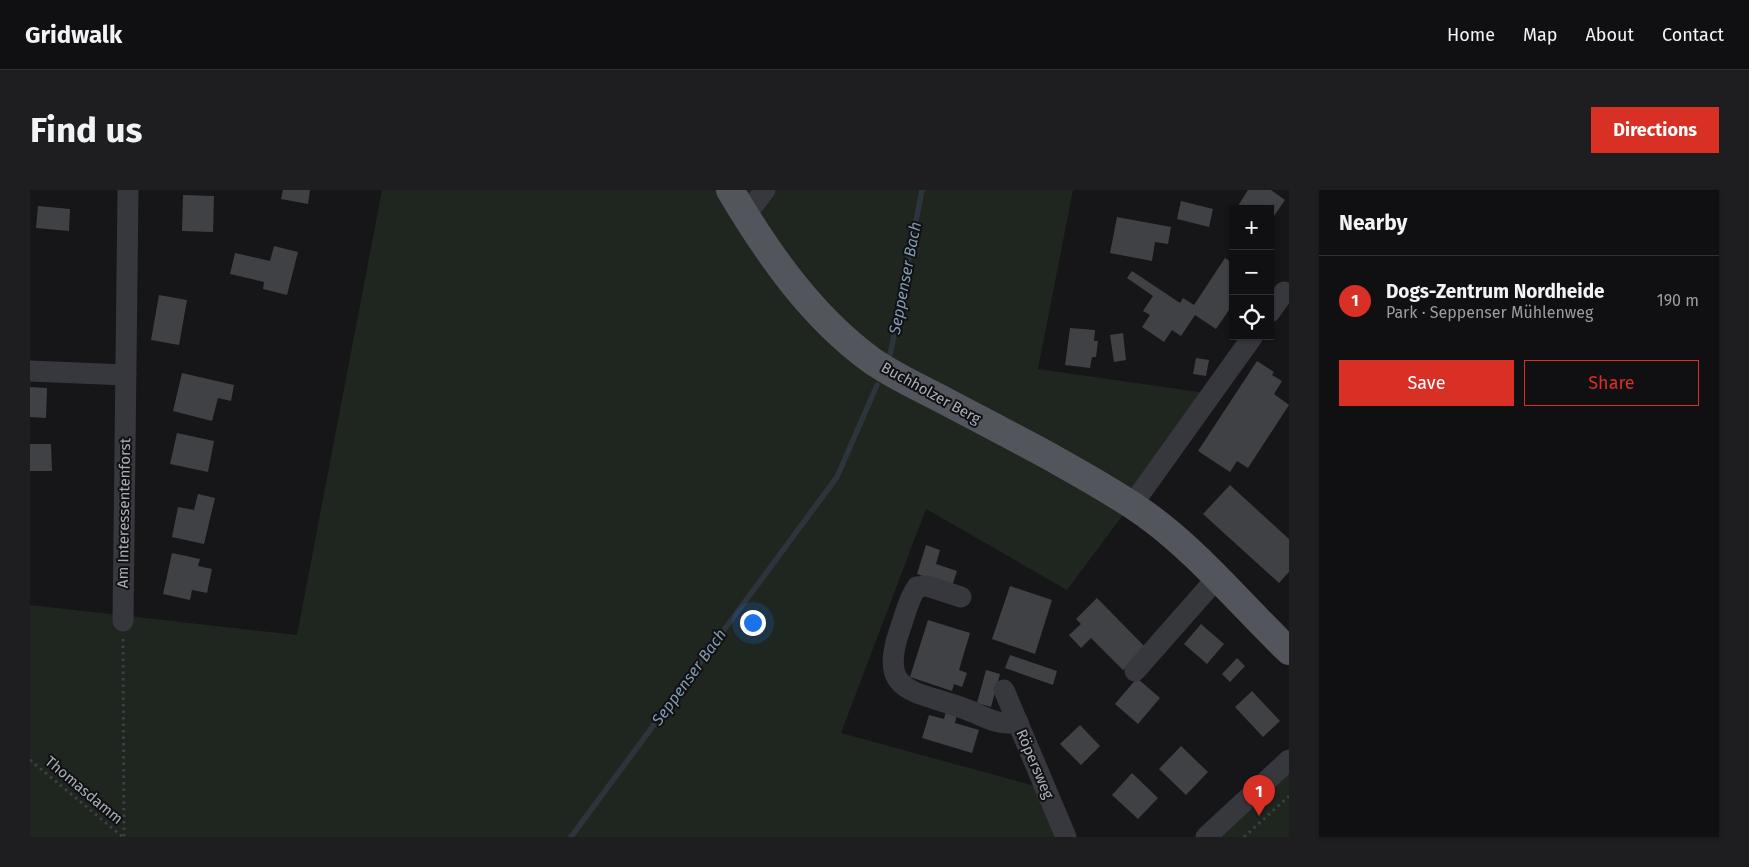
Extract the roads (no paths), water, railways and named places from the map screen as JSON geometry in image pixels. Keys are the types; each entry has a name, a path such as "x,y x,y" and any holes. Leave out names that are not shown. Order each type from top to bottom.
{"main road":[{"name":"Buchholzer Berg","path":"730,190 768,252 789,280 829,322 870,359 895,376 1056,461 1132,506 1176,539 1289,651"}],"street":[{"name":"Am Interessentenforst","path":"123,621 128,190"},
{"path":"745,216 765,190"},
{"path":"1274,306 1284,292"},
{"path":"1132,506 1250,340"},
{"path":"30,371 126,375"},
{"path":"1135,670 1216,579"},
{"path":"961,597 927,586 917,587 893,649 892,665 897,679 908,689 967,709 996,723 1018,722"},
{"name":"Röpersweg","path":"1004,690 1066,837"},
{"path":"1206,837 1289,760"}],"waterway":[{"name":"Seppenser Bach","path":"887,362 891,351 922,190"},
{"name":"Seppenser Bach","path":"571,837 837,477 877,385"}],"place":[{"name":"Dogs-Zentrum Nordheide","path":"1259,816"}]}
